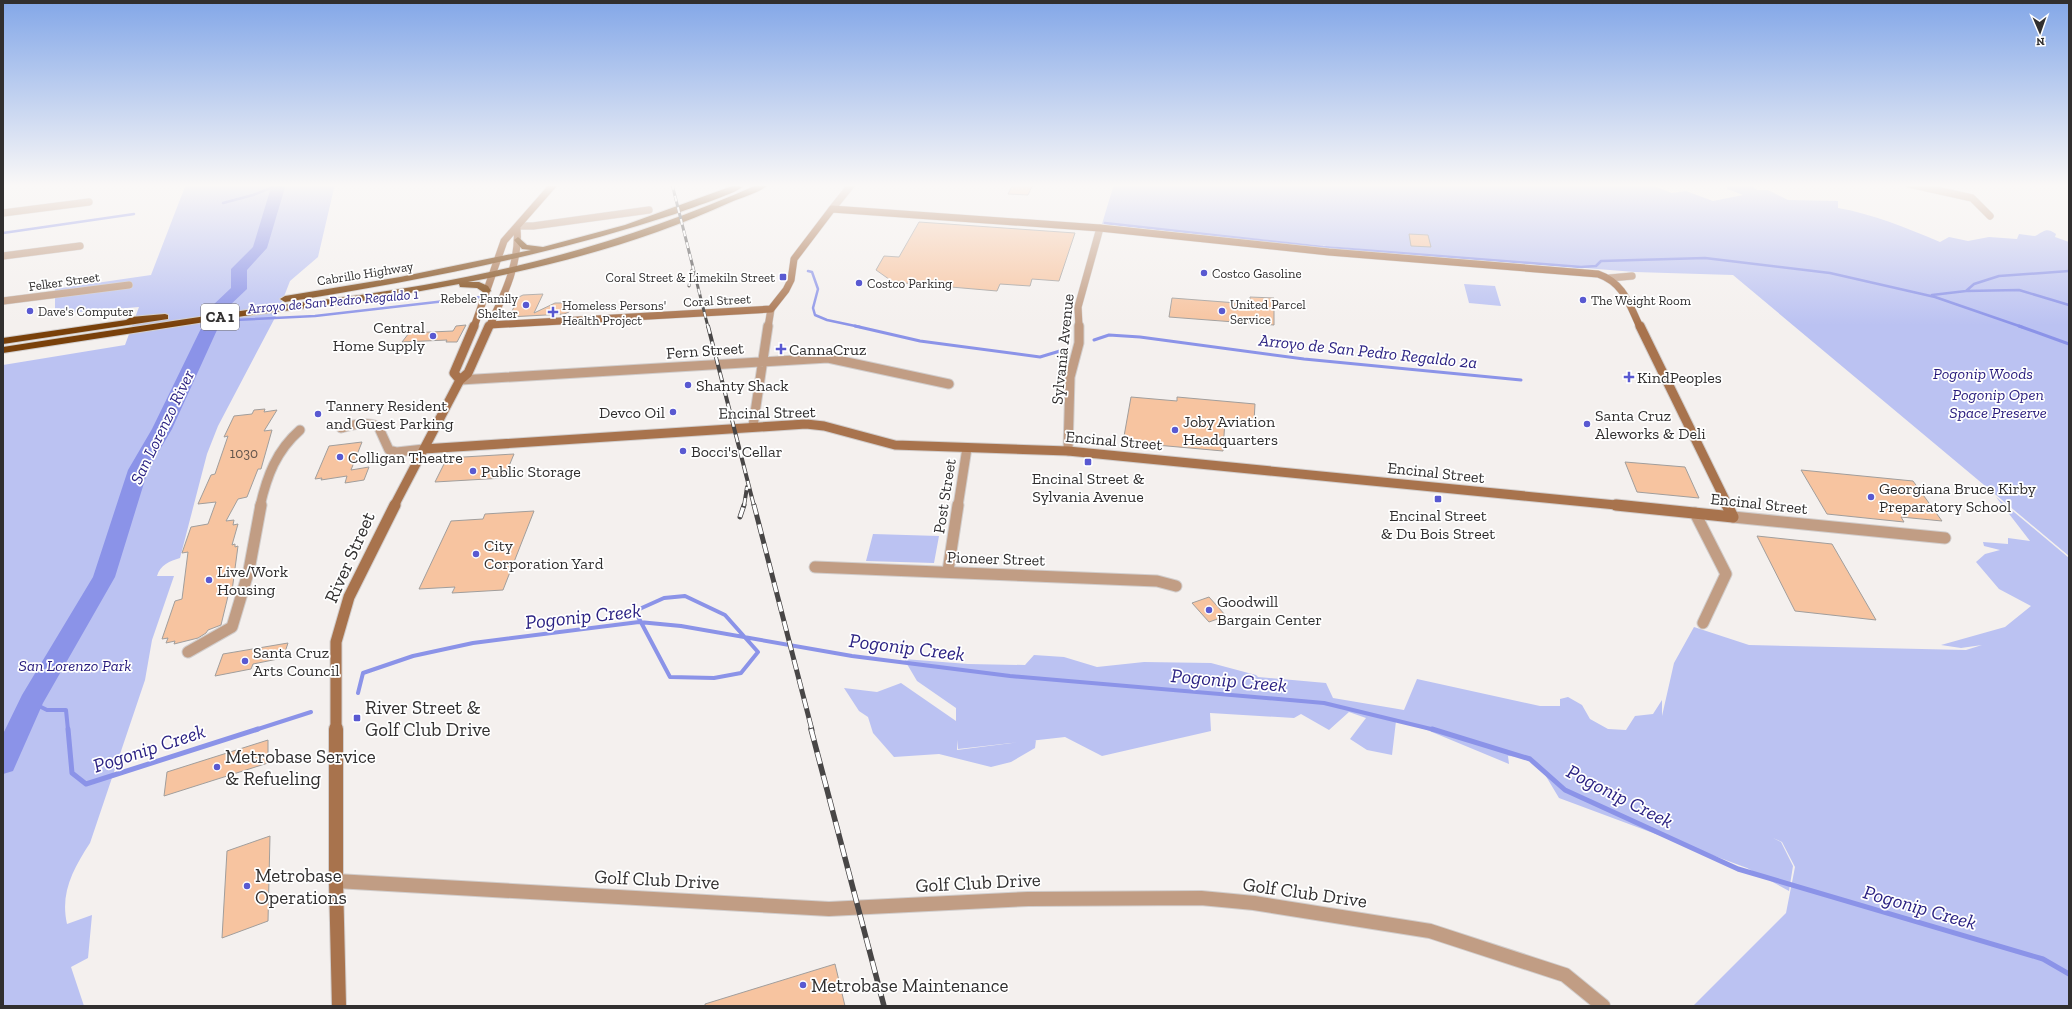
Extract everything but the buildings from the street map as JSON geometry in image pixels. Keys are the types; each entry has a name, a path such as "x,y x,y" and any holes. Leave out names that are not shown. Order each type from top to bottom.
{"highway":[{"name":"Cabrillo Highway","path":"3,341 163,321 280,304 496,262 570,244 612,231"},
{"name":"Cabrillo Highway","path":"280,304 371,296 491,274 643,231"},
{"path":"518,240 523,246 531,249 570,244"},
{"path":"418,288 475,285 484,287 486,291"},
{"name":"Cabrillo Highway","path":"3,351 163,321"},
{"path":"3,334 163,321"}],"street":[{"path":"460,380 454,373 474,327 491,274 506,238 514,231"},
{"name":"River Street","path":"339,1006 336,881 336,642 349,597 361,570 460,380 468,373 508,286 518,240 518,231"},
{"name":"Coral Street","path":"490,325 770,309 786,290 791,280 794,259 815,231"},
{"name":"Sylvania Avenue","path":"1068,451 1070,377 1079,344 1078,307 1099,231"},
{"path":"1129,231 1329,252 1585,273 1610,278 1632,276"},
{"path":"3,256 80,246"},
{"path":"1610,278 1621,288 1733,517"},
{"name":"Felker Street","path":"3,301 129,285"},
{"path":"753,426 764,361 770,309"},
{"name":"Fern Street","path":"460,380 828,358 949,384"},
{"path":"341,428 372,424 378,426 389,450 397,452 424,450"},
{"name":"Encinal Street","path":"424,450 753,426 806,424 824,426 895,444 1068,451 1945,538"},
{"path":"188,652 232,627 251,563 258,513 272,464 292,436 300,430"},
{"name":"Post Street","path":"948,572 967,448"},
{"path":"1695,513 1726,574 1703,622"},
{"name":"Pioneer Street","path":"815,567 1157,581 1176,586"},
{"name":"Golf Club Drive","path":"336,881 829,908 1028,899 1201,898 1254,903 1430,931 1565,975 1603,1006"}],"green space":[{"name":"San Lorenzo Park","path":"168,231 324,231 318,257 290,281 278,312 218,426 207,454 180,558 169,562 158,572 157,576 174,576 152,640 145,680 90,843 73,872 65,902 67,924 92,915 88,958 71,967 84,1006 3,1006 3,365 125,345 139,307 55,314 55,289 151,275"},
{"path":"1175,231 1912,231 1940,242 1949,237 1968,241 1989,237 2017,239 2019,234 2035,236 2044,231 2050,231 2056,234 2055,237 2069,242 2069,556 1733,275 1635,272 1430,256"},
{"path":"1464,284 1495,286 1501,306 1469,303"},
{"path":"1996,497 2069,558 2069,1006 1693,1006 1786,913 1795,867 1782,842 1773,838 1781,842 1793,866 1789,891 1747,868 1559,798 1541,768 1528,757 1508,756 1509,764 1415,725 1396,721 1392,755 1367,750 1350,739 1366,718 1349,712 1329,730 1301,714 1294,718 1210,713 1211,731 1102,756 1065,737 1036,740 1035,748 1011,762 991,767 939,754 894,757 873,733 868,717 859,711 844,688 877,692 901,683 956,721 956,708 917,681 904,659 968,664 1025,665 1034,655 1064,657 1097,667 1144,662 1211,663 1256,675 1258,677 1326,683 1333,698 1404,710 1417,679 1540,706 1560,706 1560,699 1568,697 1582,705 1590,719 1608,729 1626,730 1635,716 1653,714 1662,700 1662,716 1674,663 1694,627 1749,645 1966,650 1982,645 1961,648 1941,645 2005,627 2031,606 1999,589 1976,562 1985,554 2000,550 1984,546 1983,542 2008,544 2008,538 2030,541","holes":["957,740 958,749 1019,742 957,750"]},
{"path":"873,534 939,536 934,563 866,561"}],"waterway":[{"path":"3,233 16,231"},
{"name":"San Lorenzo River","path":"3,763 31,702 104,577 138,470 162,429 220,306 239,289 239,269 260,248 265,231"},
{"path":"1178,231 1323,247 1581,267 1596,266 1601,261 1705,258 1830,273 1935,297 2022,327"},
{"name":"Arroyo de San Pedro Regaldo 2a","path":"808,271 812,272 818,289 813,308 815,315 827,320 860,327"},
{"path":"1966,291 1974,284 1999,276 2069,271"},
{"path":"1966,291 2019,290 2069,305"},
{"path":"1932,295 1966,291"},
{"name":"Arroyo de San Pedro Regaldo 1","path":"213,321 315,316 480,297"},
{"name":"Arroyo de San Pedro Regaldo 2a","path":"855,326 920,341 1040,357 1060,351"},
{"path":"2019,326 2069,344"},
{"name":"Arroyo de San Pedro Regaldo 2a","path":"1094,340 1109,335 1140,337 1304,359 1521,380"},
{"path":"641,622 635,611 664,598 685,596 725,615 745,637"},
{"name":"Pogonip Creek","path":"358,693 363,673 413,656 473,643 641,622"},
{"name":"Pogonip Creek","path":"641,622 681,626 745,637"},
{"path":"641,622 670,677 714,678 741,673 758,652 745,637"},
{"name":"Pogonip Creek","path":"745,637 852,656 1010,676 1324,703 1435,730"},
{"name":"Pogonip Creek","path":"31,702 47,710 66,710 68,730"},
{"name":"Pogonip Creek","path":"255,730 311,712"},
{"name":"Pogonip Creek","path":"68,729 72,773 86,784 258,729"},
{"name":"Pogonip Creek","path":"1432,729 1530,759 1565,790 1738,869 2043,959 2069,974"}],"railway":[{"path":"684,231 708,327"},
{"path":"689,286 692,270"},
{"path":"708,326 754,506"},
{"path":"744,506 747,487"},
{"path":"740,517 744,505"},
{"path":"754,505 812,730"},
{"path":"811,729 884,1006"}],"place":[{"name":"Costco Gasoline","path":"1204,273"},
{"name":"Coral Street & Limekiln Street","path":"783,277"},
{"name":"Costco Parking","path":"859,283"},
{"name":"The Weight Room","path":"1583,300"},
{"name":"Rebele Family Shelter","path":"526,305"},
{"name":"Dave's Computer","path":"30,311"},
{"name":"United Parcel Service","path":"1222,311"},
{"name":"Homeless Persons' Health Project","path":"553,312"},
{"name":"Central Home Supply","path":"433,336"},
{"name":"CannaCruz","path":"781,349"},
{"name":"KindPeoples","path":"1629,377"},
{"name":"Shanty Shack","path":"688,385"},
{"name":"Devco Oil","path":"673,412"},
{"name":"Tannery Resident and Guest Parking","path":"318,414"},
{"name":"Santa Cruz Aleworks & Deli","path":"1587,424"},
{"name":"Joby Aviation Headquarters","path":"1175,430"},
{"name":"Bocci's Cellar","path":"683,451"},
{"name":"Colligan Theatre","path":"340,457"},
{"name":"Encinal Street & Sylvania Avenue","path":"1088,462"},
{"name":"Public Storage","path":"473,471"},
{"name":"Georgiana Bruce Kirby Preparatory School","path":"1871,497"},
{"name":"Encinal Street & Du Bois Street","path":"1438,499"},
{"name":"City Corporation Yard","path":"476,554"},
{"name":"Live/Work Housing","path":"209,580"},
{"name":"Goodwill Bargain Center","path":"1209,610"},
{"name":"Santa Cruz Arts Council","path":"245,661"},
{"name":"River Street & Golf Club Drive","path":"357,718"},
{"name":"Metrobase Service & Refueling","path":"217,767"},
{"name":"Metrobase Operations","path":"247,886"},
{"name":"Metrobase Maintenance","path":"803,985"}],"park label":[{"name":"Pogonip Woods","path":"1983,373"},
{"name":"Pogonip Open Space Preserve","path":"1998,403"}]}
